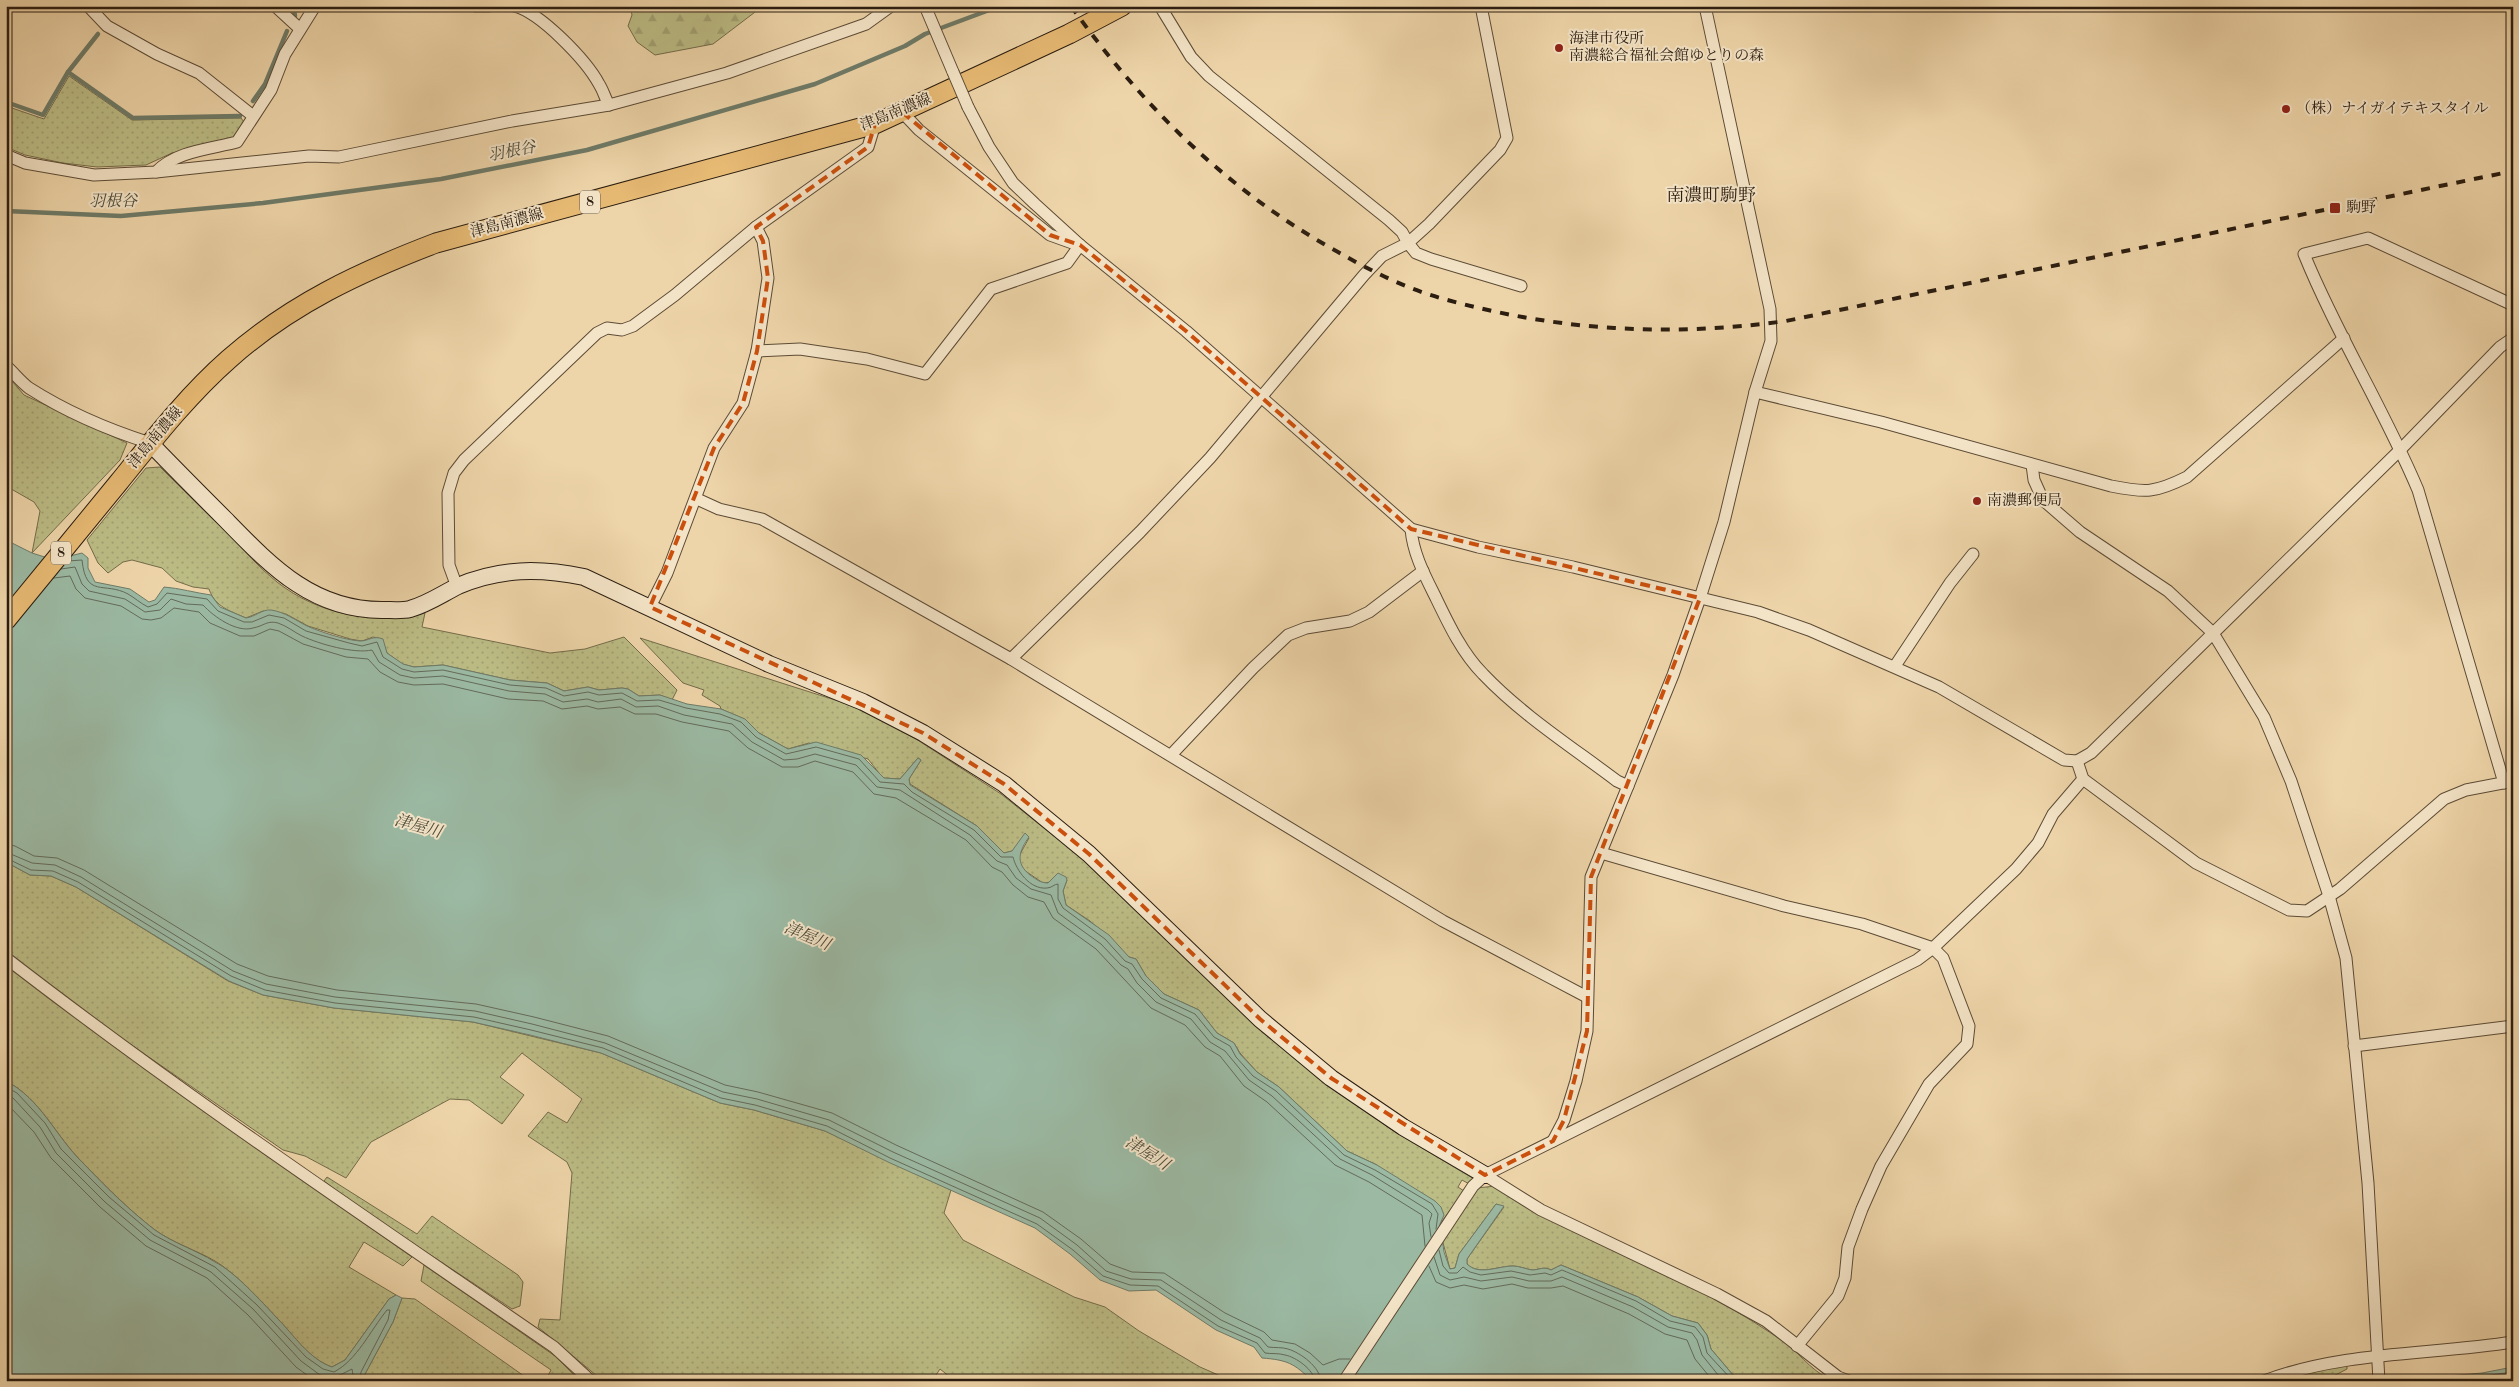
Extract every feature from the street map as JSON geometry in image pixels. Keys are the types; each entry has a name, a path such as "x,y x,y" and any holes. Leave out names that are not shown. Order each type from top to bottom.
{"main road":[{"name":"津島南濃線","path":"6,620 150,443 187,401 229,359 268,328 310,301 372,267 436,243 875,124 1069,34 1122,6"}],"street":[{"path":"88,6 107,26 158,54 199,73 253,116"},
{"path":"275,6 300,29"},
{"path":"156,172 165,163 182,156 237,142 271,90 285,54 315,6"},
{"path":"475,6 489,6"},
{"path":"514,6 524,8 568,46 598,82 609,105"},
{"path":"6,155 25,163 94,176 156,172 309,156 339,157 512,121 609,105 727,74 866,24 891,6"},
{"path":"925,6 968,107 989,147 1013,183 1080,245 1186,331 1411,528 1478,547 1573,567 1758,612 1809,630 1939,686 2064,760 2077,762 2091,753 2400,449 2500,347 2513,338"},
{"path":"1160,6 1191,57 1209,76 1390,220 1402,232 1416,253 1430,259 1521,286"},
{"path":"1011,659 1140,532 1262,398 1364,274 1382,256 1408,243 1429,224 1500,150 1507,138 1481,6"},
{"path":"1553,1140 1564,1120 1576,1082 1586,1031 1591,877 1673,675 1700,598 1724,522 1755,392 1771,341 1770,309 1705,6"},
{"path":"902,112 918,130 1050,236 1080,245"},
{"path":"457,587 448,565 448,493 454,473 464,460 597,333 607,328 622,330 634,326 756,226 868,147 875,124"},
{"path":"650,607 667,572 714,448 743,403 757,351 768,278 763,241 756,226"},
{"path":"2077,762 2083,779 2196,863 2289,910 2307,911 2340,889 2444,799 2466,790 2509,782 2418,490 2400,449 2317,286 2304,254 2368,238 2513,305"},
{"path":"757,351 800,349 867,359 925,374 991,289 1067,263 1080,245"},
{"path":"1755,392 1880,422 2032,466 2138,492 2160,490 2187,477 2344,338"},
{"path":"6,366 28,387 55,402 124,435 150,443 261,556 286,578 313,594 342,606 376,610 408,610 432,601 457,587 482,577 510,570 552,570 584,577 769,664 863,702 923,733 1004,784 1089,854 1260,1018 1331,1078 1479,1180 1717,1294 1766,1321 1838,1377 1848,1381"},
{"path":"2032,466 2034,480 2043,500 2080,532 2168,591 2214,633 2264,717 2291,781 2329,896 2346,958 2368,1183 2376,1356 2379,1380"},
{"path":"696,499 719,509 762,519 1011,659 1443,921 1587,997"},
{"path":"1411,528 1412,545 1423,571 1454,633 1482,673 1523,709 1617,781 1628,786"},
{"path":"1895,666 1950,583 1973,554"},
{"path":"1171,755 1253,668 1288,635 1306,628 1350,621 1370,612 1423,571"},
{"path":"1344,1381 1479,1180 1553,1140 1916,960 1933,948 2016,870 2038,843 2053,814 2083,779"},
{"path":"1601,853 1784,906 1862,924 1933,948 1943,958 1969,1026 1967,1044 1929,1084 1881,1166 1848,1247 1845,1278 1838,1296 1797,1346"},
{"path":"6,958 78,1014 207,1106 554,1347 590,1381"},
{"path":"2354,1046 2513,1026"},
{"path":"2264,1381 2318,1366 2376,1356 2513,1342"}],"highlighted area":[{"path":"902,112 1050,235 1080,245 1186,331 1411,529 1700,598 1591,877 1587,1031 1564,1120 1553,1141 1485,1175 1331,1078 1260,1019 1089,854 1004,784 923,733 650,607 714,448 743,403 757,351 768,278 763,241 756,227 868,147 875,124"}],"green space":[{"path":"630,6 763,6 713,44 655,55 637,42 628,26 632,15"},
{"path":"69,76 132,120 241,118 244,122 231,140 172,153 146,165 97,167 63,163 25,155 6,147 6,106 44,119"},
{"path":"6,374 24,395 127,443 120,460 32,553 40,511 34,502 6,486"},
{"path":"160,467 264,571 293,593 311,602 329,609 367,617 386,618 425,613 422,627 550,653 585,649 624,637 677,690 672,700 660,695 639,696 628,689 622,688 599,690 588,687 564,691 547,683 510,680 443,665 414,667 402,664 387,653 382,639 373,637 362,641 350,639 308,626 286,614 263,611 246,618 219,604 209,589 193,587 176,581 162,568 132,560 123,562 108,573 98,563 87,540 146,468"},
{"path":"640,638 857,707 916,739 1001,794 1083,859 1326,1082 1395,1132 1474,1179 1471,1185 1462,1180 1458,1187 1464,1191 1440,1224 1377,1165 1347,1151 1279,1087 1257,1072 1240,1053 1234,1043 1217,1033 1199,1010 1164,994 1146,976 1136,959 1129,957 1090,921 1066,905 1063,891 1067,880 1043,883 1024,870 1019,864 1019,856 1029,838 1012,851 1004,853 977,826 910,784 909,779 921,760 918,758 900,779 883,778 868,759 809,743 788,749 759,733 744,719 721,709 720,706 702,695 704,690 683,683"},
{"path":"6,862 30,875 51,876 76,887 228,981 263,995 334,1008 473,1022 601,1053 720,1103 754,1110 825,1131 951,1190 944,1213 963,1240 1074,1297 1105,1307 1139,1331 1200,1367 1232,1381 955,1381 940,1369 932,1381 603,1381 538,1327 540,1319 560,1320 572,1173 567,1162 528,1136 548,1112 567,1123 582,1099 522,1053 500,1077 524,1095 502,1124 469,1100 450,1099 371,1142 346,1178 305,1156 283,1150 78,1008 6,951"},
{"path":"6,965 204,1110 412,1257 403,1266 364,1242 349,1267 396,1295 389,1299 345,1360 332,1367 315,1358 254,1294 230,1272 215,1261 162,1235 145,1222 73,1153 39,1108 6,1081"},
{"path":"327,1177 417,1234 432,1216 518,1275 523,1282 520,1306 512,1309 357,1206 324,1181"},
{"path":"1496,1186 1576,1233 1689,1286 1734,1310 1787,1344 1815,1370 1835,1381 1745,1381 1733,1375 1711,1349 1707,1335 1698,1323 1672,1316 1638,1297 1561,1265 1551,1270 1544,1268 1532,1270 1518,1266 1483,1270 1472,1268 1467,1264 1467,1259 1504,1207 1496,1204 1459,1254 1455,1268 1450,1269 1442,1239 1476,1188"},
{"path":"424,1265 555,1356 580,1381 545,1381 551,1370 421,1281"},
{"path":"402,1298 415,1299 531,1381 365,1381 365,1374 393,1322"},
{"path":"2347,1365 2347,1369 2324,1381 2280,1381 2313,1371"}],"water":[{"name":"津屋川","path":"6,540 32,553 54,560 82,553 88,558 88,568 95,582 130,589 149,602 155,600 164,587 176,588 211,595 220,607 246,618 271,610 285,614 307,626 340,637 360,641 374,638 383,639 387,653 403,664 414,667 443,665 510,680 547,683 564,691 588,687 599,690 622,688 628,689 639,696 660,695 687,704 721,709 745,719 759,733 788,749 816,742 861,755 884,778 900,779 918,758 921,760 909,779 910,785 977,826 1004,853 1012,851 1025,833 1029,837 1021,852 1020,861 1030,875 1040,882 1048,883 1058,873 1066,877 1067,880 1063,891 1066,905 1109,935 1129,957 1136,959 1146,976 1164,994 1199,1010 1217,1033 1234,1043 1240,1054 1257,1072 1279,1087 1347,1151 1377,1165 1435,1201 1441,1207 1444,1215 1440,1224 1444,1252 1450,1269 1455,1268 1459,1254 1496,1204 1504,1206 1467,1259 1467,1264 1472,1268 1483,1270 1518,1266 1532,1270 1544,1268 1551,1270 1561,1265 1638,1297 1672,1316 1698,1323 1707,1335 1711,1349 1733,1375 1745,1381 1349,1381 1344,1377 1331,1381 1312,1381 1295,1366 1284,1361 1262,1358 1254,1347 1216,1330 1156,1290 1129,1291 1100,1280 1070,1254 1035,1228 888,1162 825,1131 754,1110 720,1103 601,1053 530,1035 473,1022 334,1008 263,995 229,981 76,887 51,876 30,875 6,862"},
{"path":"6,1081 39,1108 73,1153 100,1181 145,1222 162,1235 208,1258 231,1273 256,1295 302,1346 324,1363 332,1367 345,1360 389,1299 396,1295 402,1298 393,1322 365,1374 365,1381 6,1381"},
{"path":"2513,1367 2513,1381 2391,1381 2482,1373"}],"waterway":[{"path":"291,6 294,9 295,16"},
{"name":"羽根谷","path":"6,211 121,216 263,203 441,179 587,150 815,84 905,46 925,34 1000,6"},
{"path":"253,101 265,84 287,31"},
{"path":"68,72 98,34"},
{"path":"6,102 43,115 68,72 133,118 240,116"}],"railway":[{"path":"1071,6 1128,79 1158,112 1225,174 1260,202 1298,228 1363,266 1416,290 1487,310 1572,324 1656,330 1699,329 1786,321 2513,171"}],"place":[{"name":"海津市役所 南濃総合福祉会館ゆとりの森","path":"1559,48"},
{"name":"（株）ナイガイテキスタイル","path":"2286,109"},
{"name":"駒野","path":"2335,208"},
{"name":"南濃郵便局","path":"1977,501"}],"district":[{"name":"南濃町駒野","path":"1711,196"}]}
